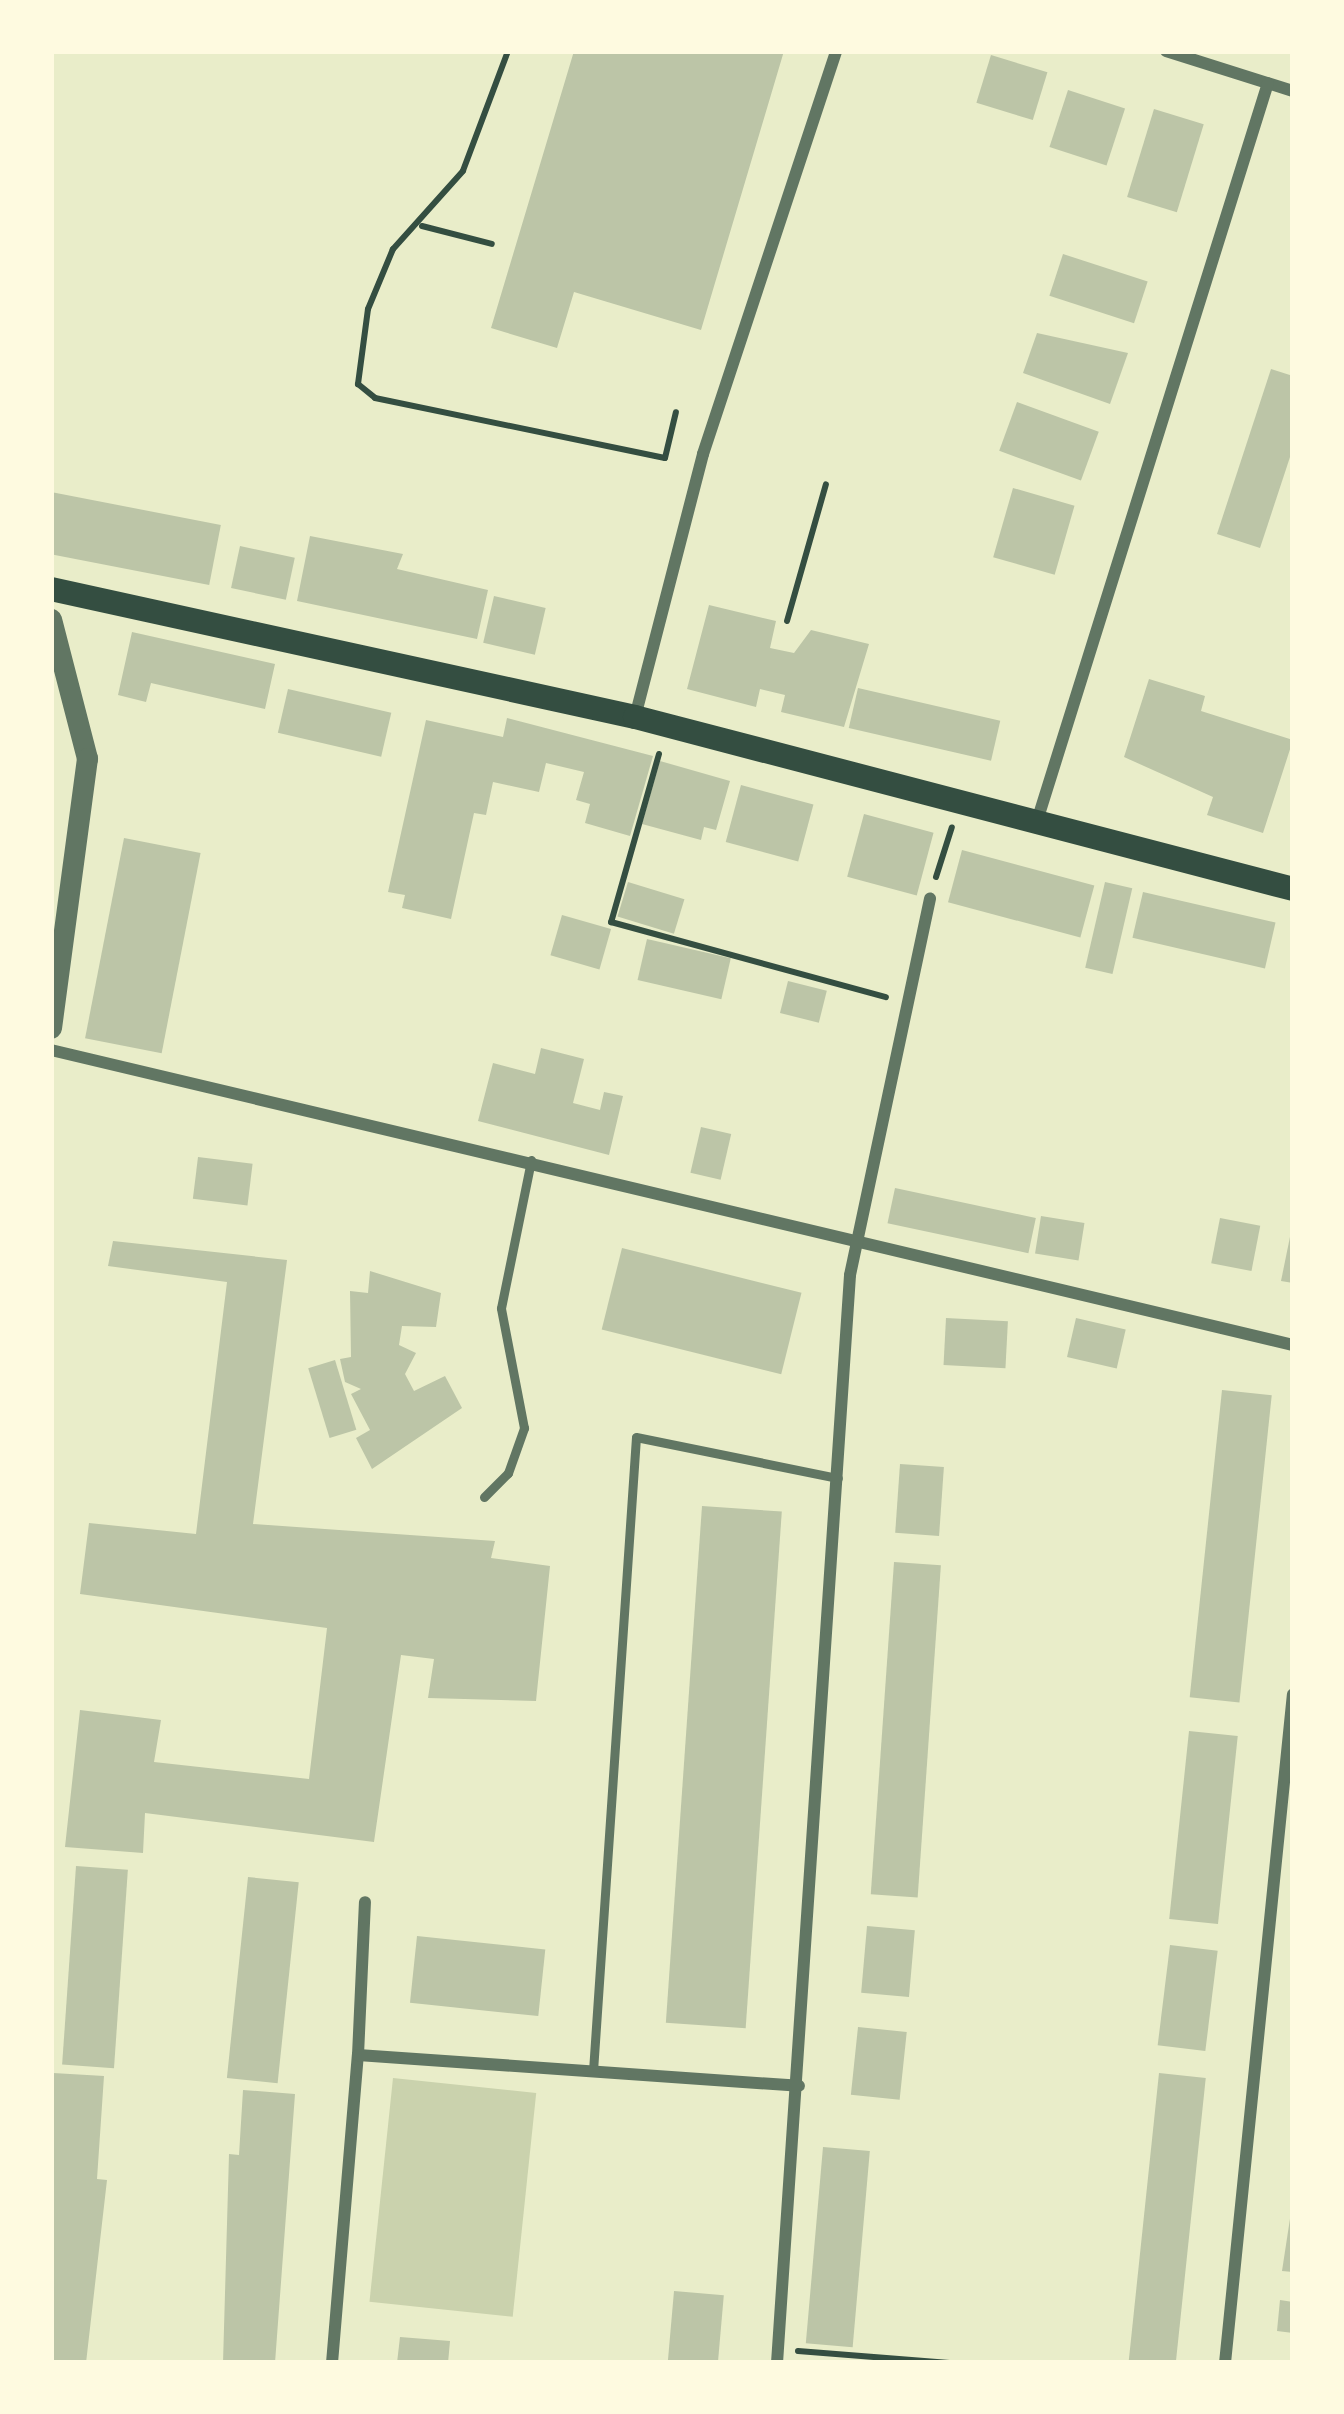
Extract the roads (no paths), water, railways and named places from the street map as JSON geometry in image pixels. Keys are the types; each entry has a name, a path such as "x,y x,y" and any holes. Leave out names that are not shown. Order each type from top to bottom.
{"main road":[{"path":"51,589 635,717 1293,889"}],"street":[{"path":"635,717 703,454 836,51"},
{"path":"1166,51 1195,55 1293,92"},
{"path":"1037,820 1268,83"},
{"path":"51,619 87,758 79,865 51,1028"},
{"path":"53,860 79,865"},
{"path":"777,2357 855,1241 930,898"},
{"path":"51,1050 531,1160 1293,1345"},
{"path":"1225,2363 1293,1694"},
{"path":"332,2363 358,2055 365,1902"},
{"path":"358,2055 799,2086"}],"lane":[{"path":"484,1497 508,1473 524,1428 501,1307 531,1160"},
{"path":"593,2071 636,1437 838,1478"}]}
